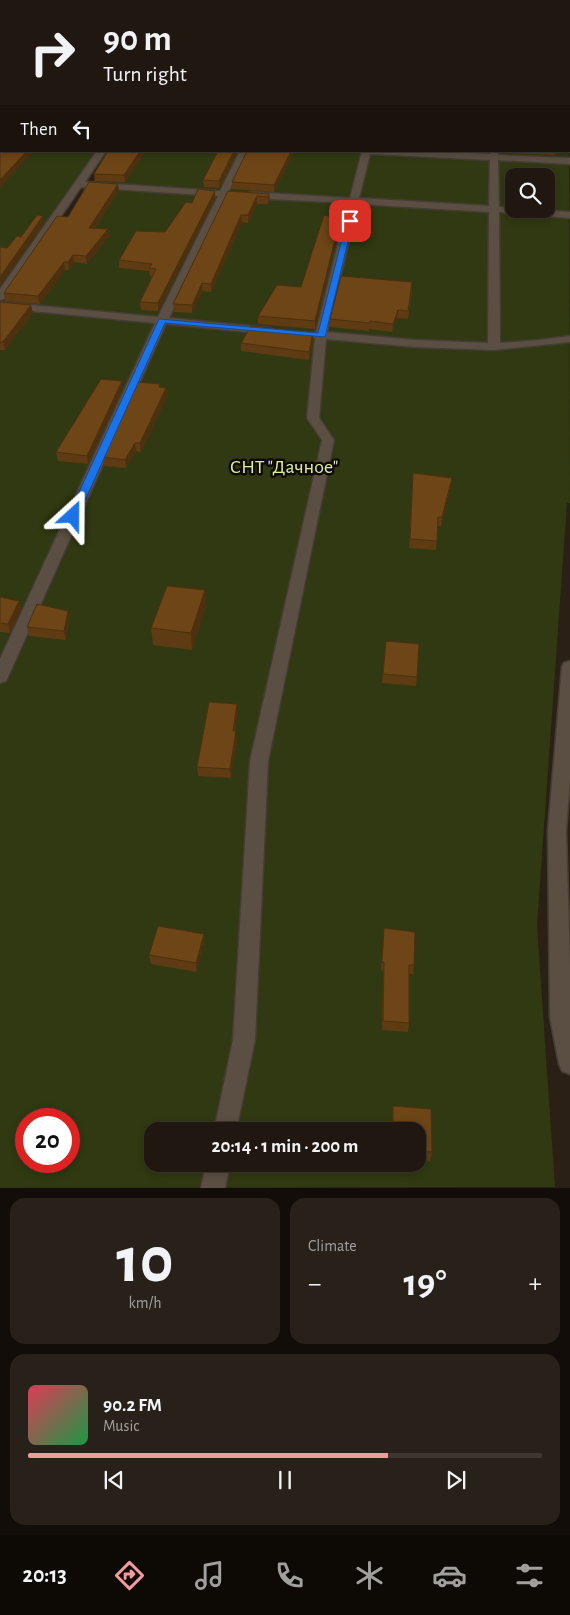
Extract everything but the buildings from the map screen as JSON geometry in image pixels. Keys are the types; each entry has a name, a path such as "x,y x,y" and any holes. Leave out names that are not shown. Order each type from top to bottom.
{"street":[{"path":"0,297 101,152"},
{"path":"0,676 162,320 233,194 244,152"},
{"path":"227,1122 244,1040 260,761 328,440 313,418 314,392 322,336 366,152"},
{"path":"409,152 494,154 570,161"},
{"path":"494,154 494,347"},
{"path":"79,184 570,215"},
{"path":"0,305 284,332"},
{"path":"303,334 482,348 544,344 570,339"},
{"path":"570,667 566,759 558,831 561,1017 570,1064"},
{"path":"213,1188 216,1172"}],"green space":[{"path":"0,152 101,152 0,299"},
{"name":"СНТ \"Дачное\"","path":"112,152 569,152 570,503 567,503 537,926 555,1187 0,1188 0,324"}],"route":[{"path":"73,516 162,320 322,336 350,221"}]}
